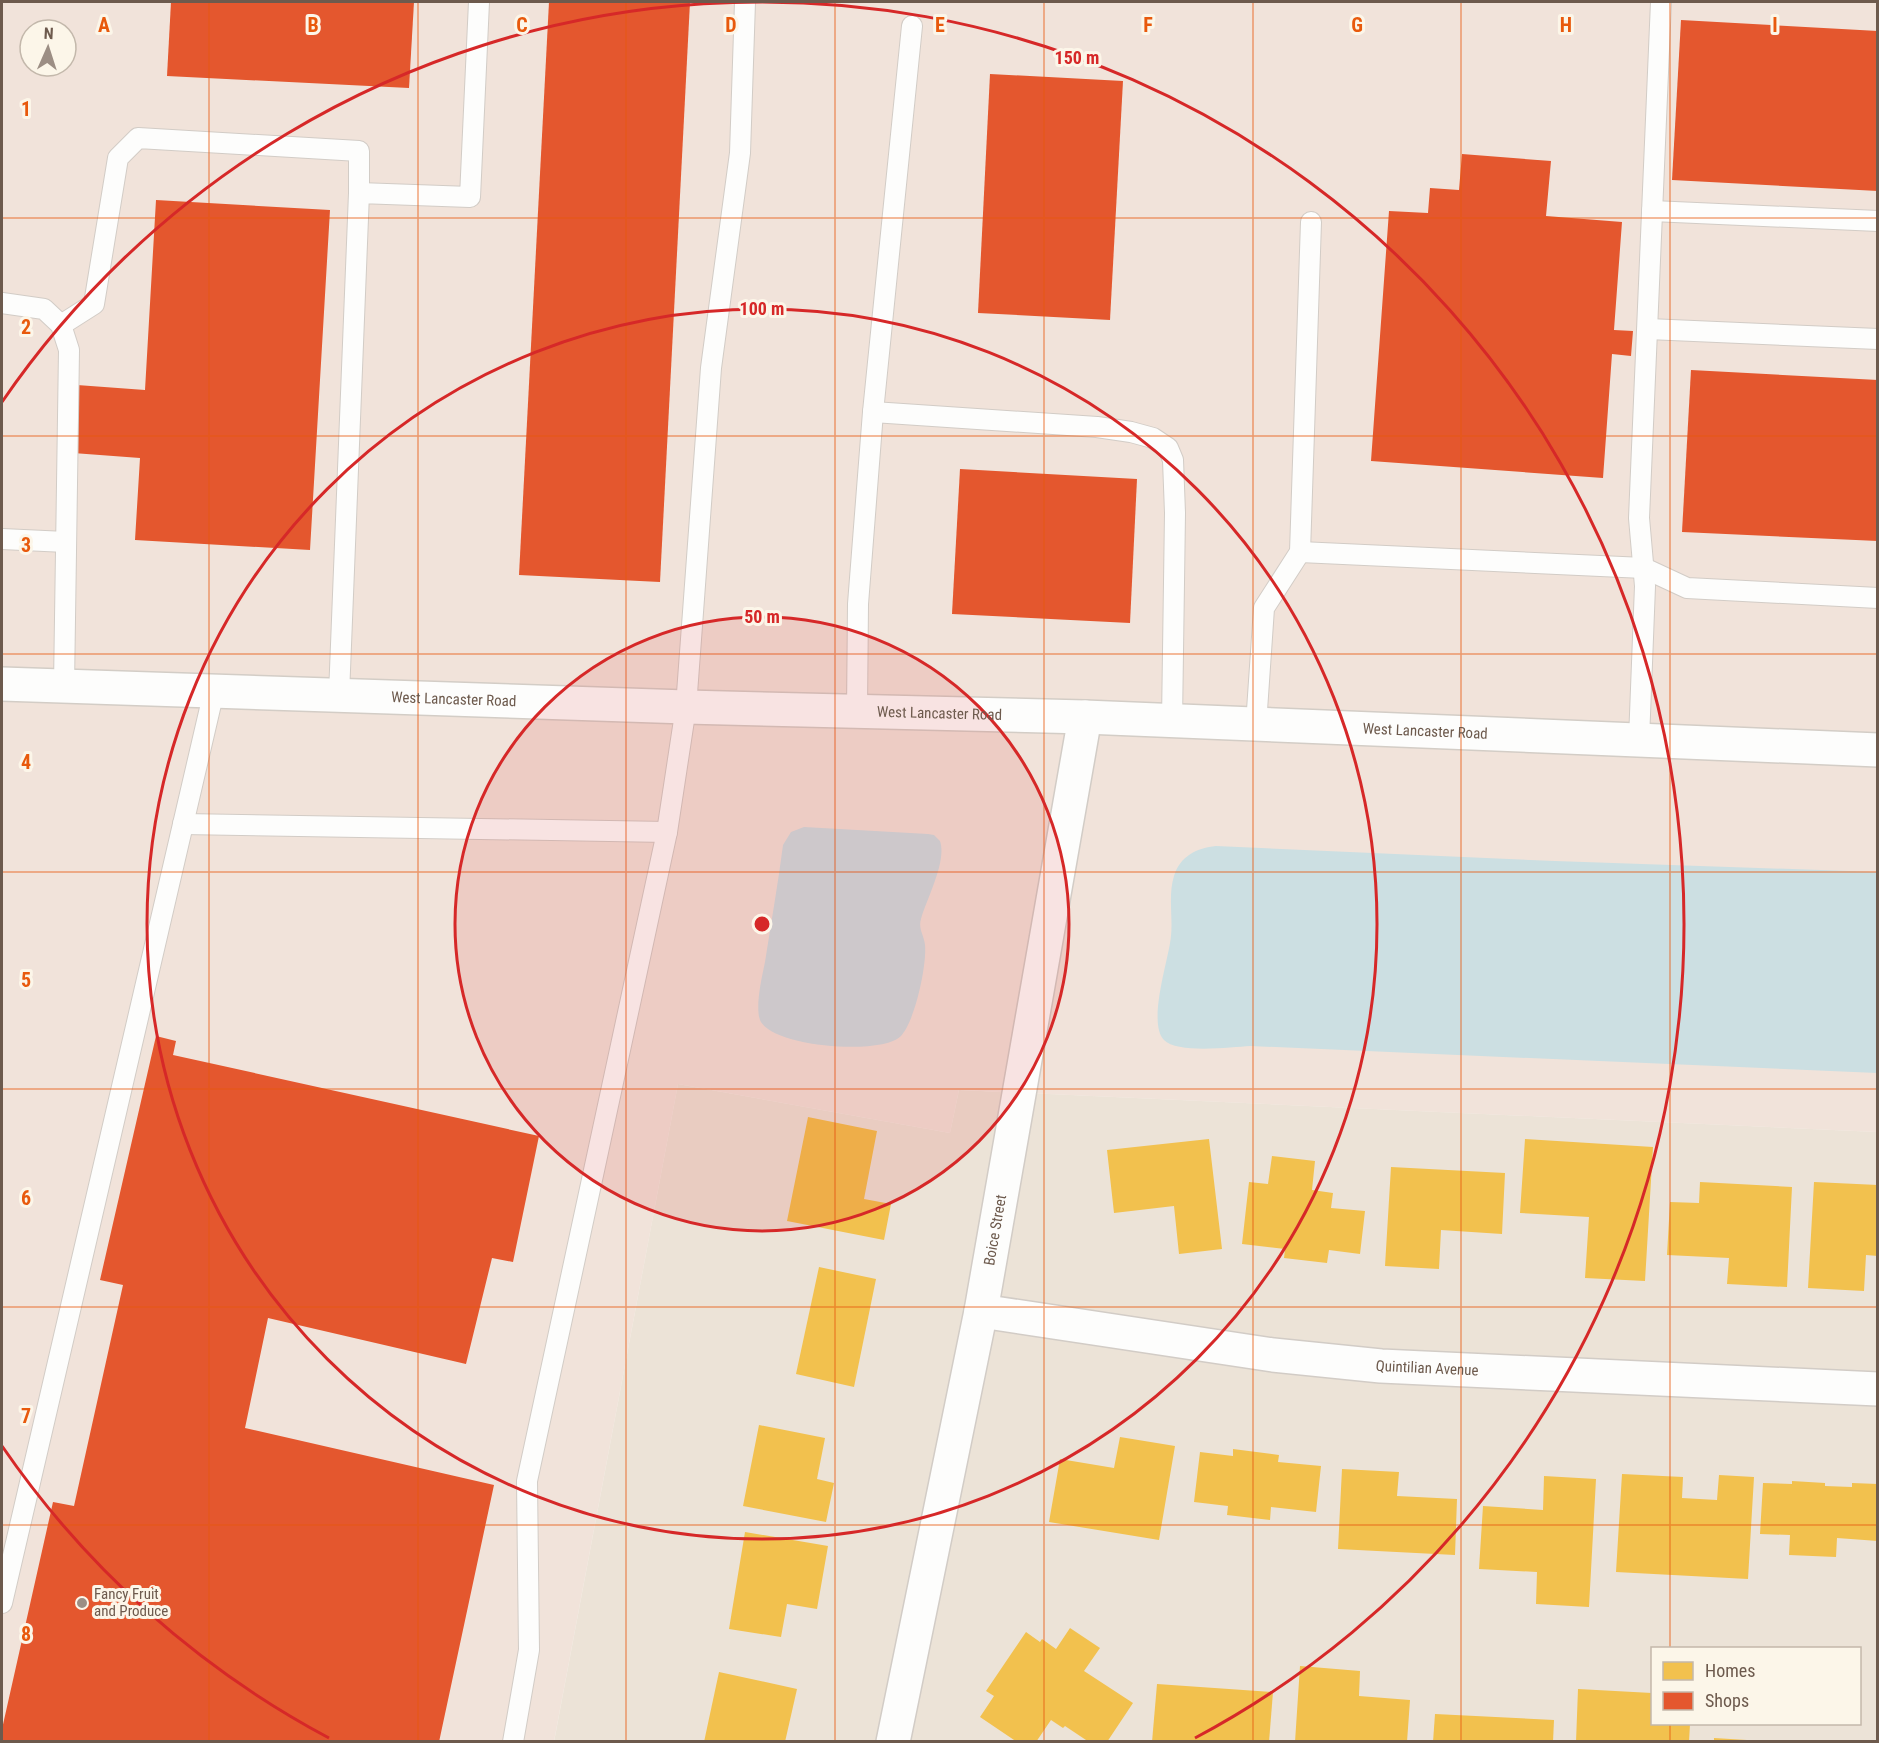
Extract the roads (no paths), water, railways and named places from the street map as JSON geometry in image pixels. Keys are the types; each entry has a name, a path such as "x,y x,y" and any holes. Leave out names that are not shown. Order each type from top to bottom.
{"street":[{"name":"West Lancaster Road","path":"2,684 686,707 1085,717 1878,750"},
{"name":"Boice Street","path":"893,1742 981,1311 1085,717"},
{"name":"Quintilian Avenue","path":"981,1311 1273,1355 1381,1366 1878,1389"}],"lane":[{"path":"359,193 470,197 479,2"},
{"path":"513,1742 529,1650 526,1481 667,832 686,707 711,368 740,153 745,2"},
{"path":"1639,740 1645,586 1639,518 1661,2"},
{"path":"857,711 858,604 873,412 912,26"},
{"path":"61,325 94,304 118,158 138,138 359,151 339,695"},
{"path":"1652,211 1878,221"},
{"path":"1256,725 1264,608 1300,552 1311,222"},
{"path":"2,303 44,309 61,325 69,350 64,686"},
{"path":"1648,329 1878,339"},
{"path":"873,412 1097,427 1153,438 1168,448 1173,460 1175,513 1172,721"},
{"path":"2,539 66,542"},
{"path":"1300,552 1644,568 1687,588 1878,598"},
{"path":"2,1603 214,691"},
{"path":"183,824 667,832"}],"place":[{"name":"Fancy Fruit and Produce","path":"82,1603"}]}
